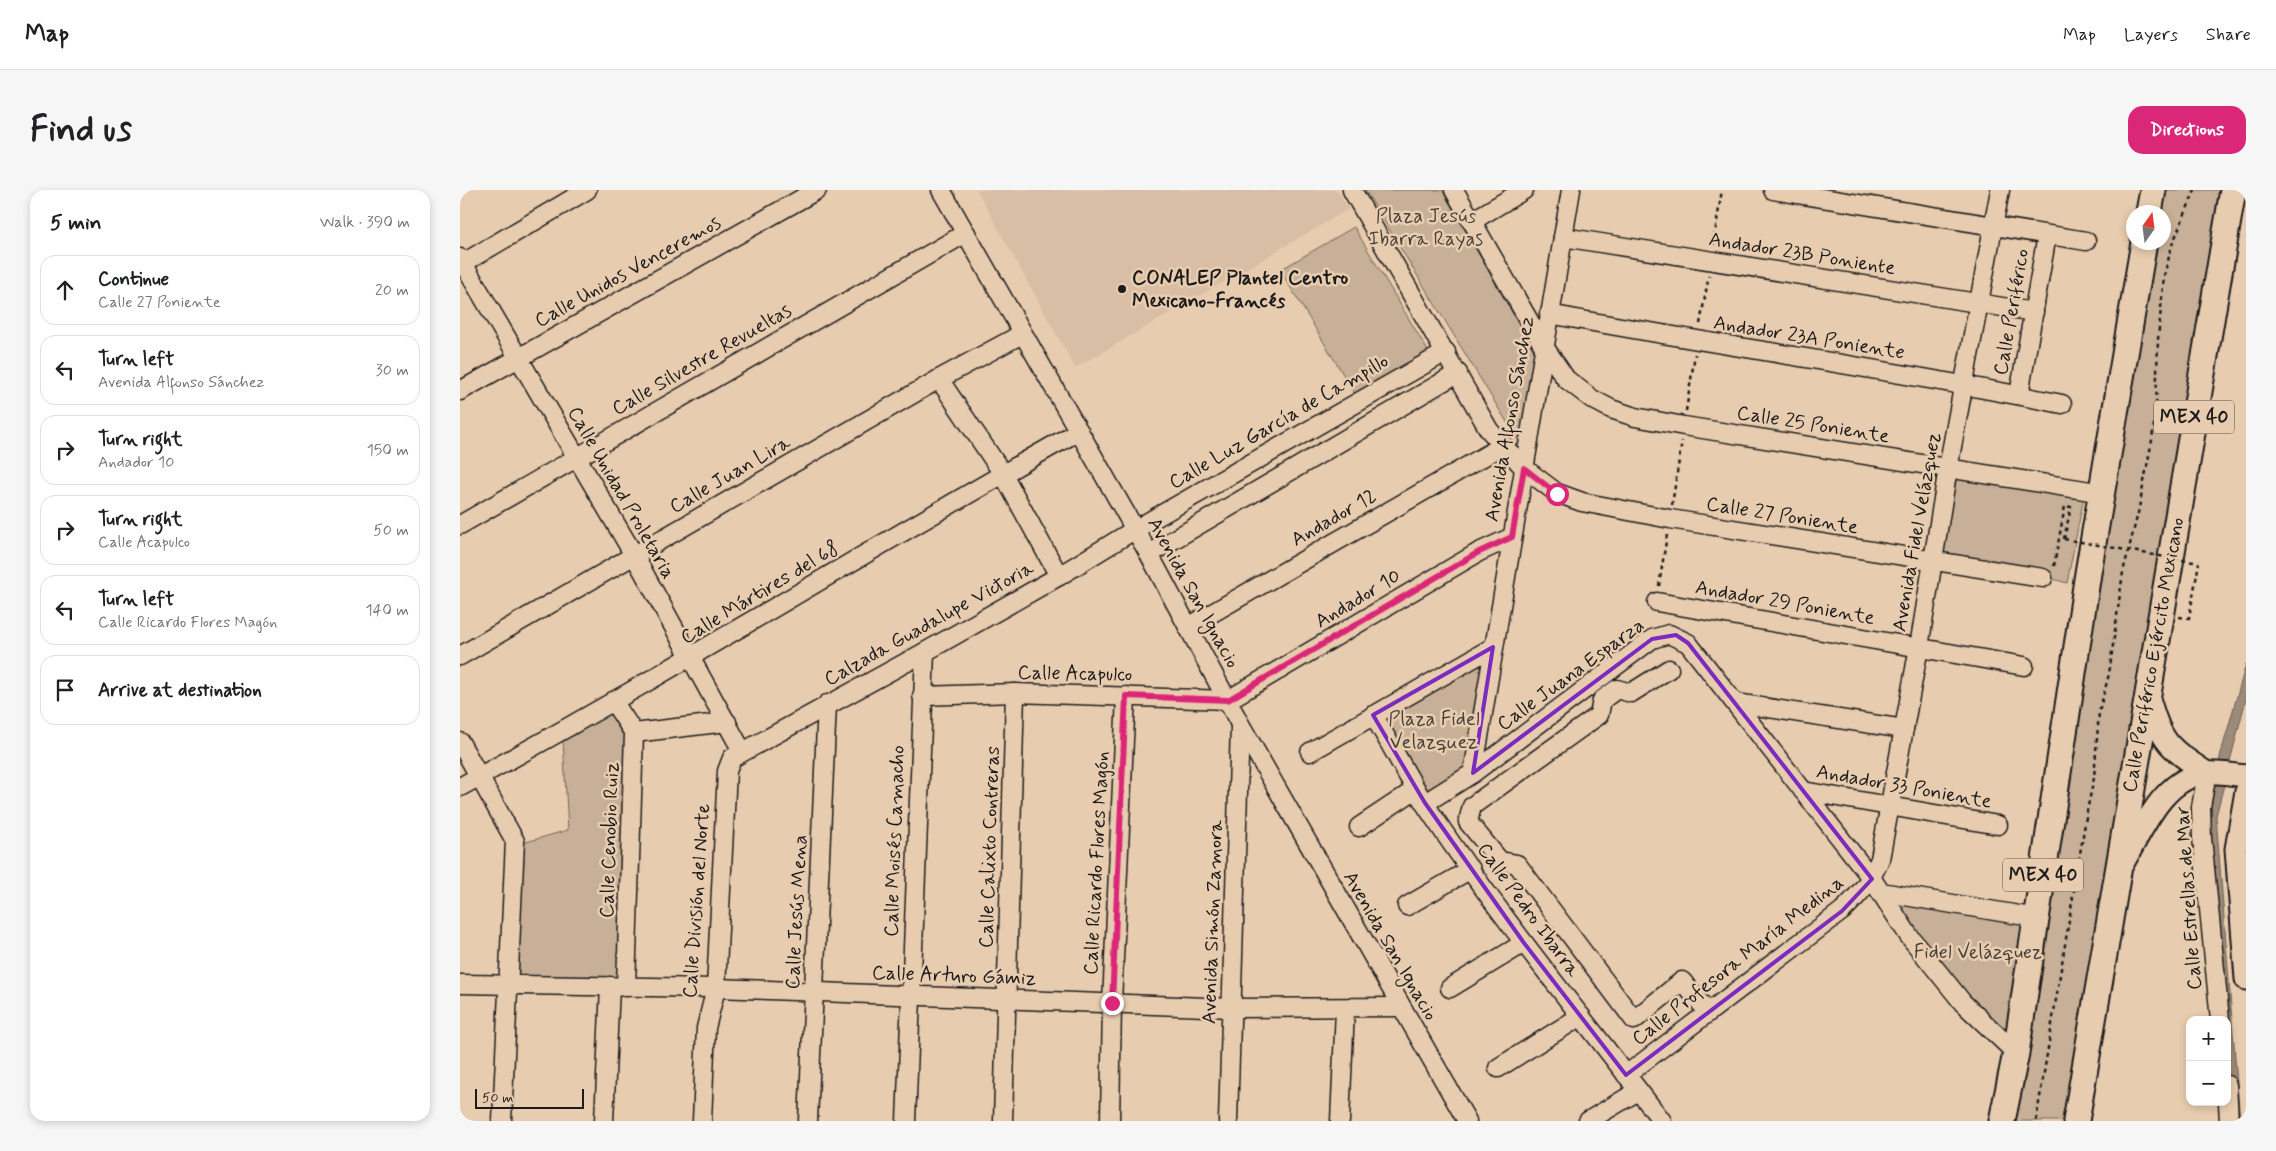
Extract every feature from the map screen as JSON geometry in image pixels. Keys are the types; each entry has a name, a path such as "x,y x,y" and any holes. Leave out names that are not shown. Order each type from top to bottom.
{"highway":[{"path":"2150,205 2153,190"},
{"name":"Calle Periférico Ejército Mexicano","path":"2076,1121 2233,190"},
{"name":"MEX 40","path":"2002,1121 2016,1053 2088,573 2143,250"}],"main road":[{"path":"2147,693 2161,736 2179,754 2210,773"},
{"path":"2117,873 2163,798 2180,782 2210,773 2246,776"},
{"path":"2246,791 2236,849 2246,979"}],"street":[{"path":"461,262 587,190"},
{"name":"Calle Unidos Venceremos","path":"460,391 817,190"},
{"name":"Avenida San Ignacio","path":"941,190 1149,554 1240,724 1400,1007 1467,1121"},
{"name":"Calle 27 Poniente","path":"1352,190 1489,430 1524,468 1557,494 1582,502 1670,520 1934,563 2042,578"},
{"name":"Calle 25 Poniente","path":"1454,190 1543,345 1566,379 1585,394 1611,410 1635,417 2103,493"},
{"path":"1472,221 1524,190"},
{"path":"1773,190 2086,242"},
{"name":"Avenida Fidel Velázquez","path":"1877,885 1889,806 1934,563 1948,468 1966,384 1978,304 2000,190"},
{"name":"Avenida Alfonso Sánchez","path":"1472,773 1543,345 1563,237 1567,194"},
{"name":"Calle Silvestre Revueltas","path":"460,524 966,233"},
{"name":"Calle Periférico","path":"2019,395 2047,235"},
{"name":"Andador 23B Poniente","path":"1563,237 2034,312"},
{"name":"Calle Unidad Proletaria","path":"461,262 519,357 575,459 634,555 742,751"},
{"name":"Andador 23A Poniente","path":"1549,314 1697,342 1966,384 2062,404"},
{"name":"Calle Juan Lira","path":"460,656 939,379 1022,334"},
{"name":"Calle Luz García de Campillo","path":"1134,530 1446,352"},
{"path":"1149,554 1458,373"},
{"path":"939,379 1003,474 1059,576"},
{"name":"Calle Mártires del 68","path":"460,787 692,658 1078,431"},
{"name":"Andador 12","path":"1188,627 1502,446"},
{"name":"Calzada Guadalupe Victoria","path":"742,751 925,652 1059,576 1134,530"},
{"name":"Andador 10","path":"1228,700 1479,552 1512,537"},
{"name":"Andador 29 Poniente","path":"1657,602 2024,666"},
{"name":"Calle Juana Esparza","path":"1359,827 1472,773 1652,639 1670,634 1688,643 1736,703"},
{"path":"1310,752 1492,647"},
{"name":"Calle Moisés Camacho","path":"906,1121 925,652"},
{"path":"1669,669 1631,693 1617,689 1602,700 1599,714 1472,806 1468,822 1500,861 1517,864 1634,1020 1682,981 1708,1012"},
{"name":"Calle Acapulco","path":"922,696 1015,693 1228,700"},
{"name":"Calle Calixto Contreras","path":"1003,1121 1015,693"},
{"name":"Calle Ricardo Flores Magón","path":"1110,1121 1112,1003 1126,696"},
{"path":"613,701 634,733 727,722"},
{"path":"1736,703 1904,729"},
{"path":"1736,703 1802,791 1877,885 1909,936 1963,1003 2016,1053"},
{"name":"Calle Jesús Mena","path":"808,1121 827,704"},
{"name":"Calle Pedro Ibarra","path":"1373,715 1421,796 1471,869 1524,943 1662,1121"},
{"name":"Avenida Simón Zamora","path":"1228,1121 1240,724"},
{"name":"Calle Cenobio Ruiz","path":"604,1121 618,986 634,733"},
{"path":"460,742 515,841 502,1121"},
{"name":"Calle División del Norte","path":"702,1121 706,1028 716,988 726,771 732,758 742,751"},
{"name":"Calle Estrellas de Mar","path":"2210,773 2201,807 2202,838 2220,1016"},
{"name":"Andador 33 Poniente","path":"1802,791 1998,824"},
{"path":"1407,906 1471,869"},
{"path":"1877,885 2036,918"},
{"name":"Calle Profesora María Medina","path":"1626,1074 1842,911 1862,892 1877,885"},
{"path":"1450,988 1524,943"},
{"name":"Calle Arturo Gámiz","path":"460,984 716,988 1232,1008 1344,1009 1400,1007"},
{"path":"1340,1121 1344,1009"},
{"path":"1498,1068 1581,1016"},
{"path":"1588,1121 1638,1090"},
{"path":"2228,1106 2229,1121"}],"path":[{"path":"2036,1121 2092,788 2099,712 2109,674 2123,572 2138,514 2152,440 2156,408 2158,340 2164,276 2172,246 2195,190"},
{"path":"2042,578 2053,567 2065,506 2070,507 2064,540 2199,563 2189,618 2161,613"}],"highlighted area":[{"path":"1676,635 1688,643 1872,879 1842,911 1626,1075 1524,943 1425,803 1373,715 1493,647 1473,773 1652,639"}],"shaded area":[{"name":"CONALEP Plantel Centro Mexicano-Francés","path":"977,190 1337,190 1349,209 1075,368"},
{"path":"2246,664 2246,699 2216,816 2240,1121 2231,1121 2231,1016 2227,1016 2207,817 2221,753"}],"green space":[{"name":"Plaza Jesús Ibarra Rayas","path":"1365,190 1442,190 1538,358 1524,450"},
{"path":"2154,190 2229,190 2075,1121 2005,1121 2145,250 2171,250 2171,205 2152,205"},
{"path":"1354,227 1428,351 1355,394 1280,270"},
{"path":"1949,469 2085,491 2067,583 2042,576 1935,561"},
{"name":"Plaza Fidel Velazquez","path":"1493,647 1473,773 1425,803 1373,715"},
{"path":"608,710 625,739 617,980 511,978 519,844 568,830 563,739"},
{"name":"Fidel Velázquez","path":"1887,896 2024,918 2005,1037 1965,1000"}],"place":[{"name":"CONALEP Plantel Centro Mexicano-Francés","path":"1122,289"}],"route":[{"path":"1112,1003 1126,696 1228,700 1479,552 1512,537 1524,468 1557,494"}]}
